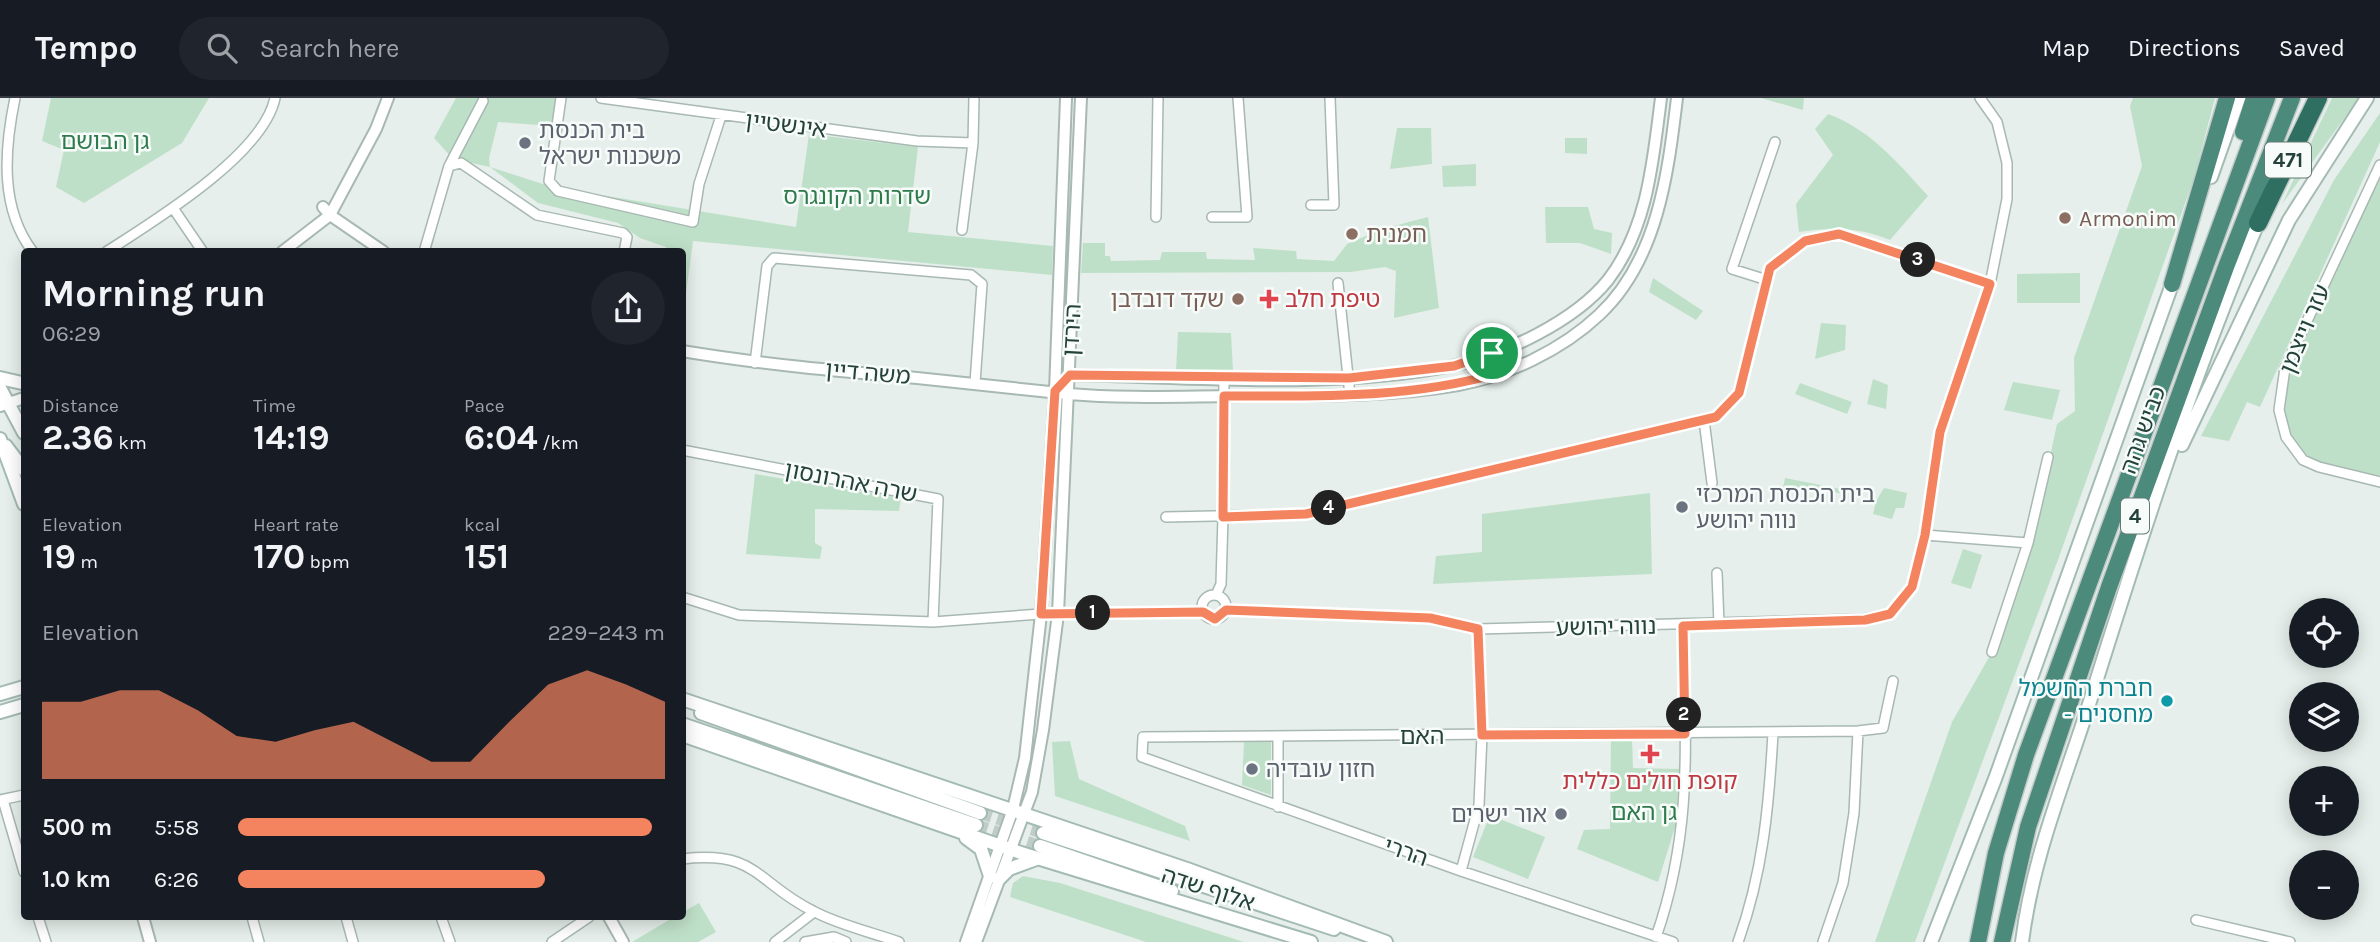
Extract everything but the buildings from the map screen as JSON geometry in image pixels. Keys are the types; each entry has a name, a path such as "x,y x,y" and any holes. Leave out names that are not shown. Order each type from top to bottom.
{"highway":[{"path":"2172,284 2227,98"},
{"path":"2190,308 2254,98"},
{"name":"כביש גהה","path":"1978,942 1996,853 2023,765 2267,98"},
{"name":"כביש גהה","path":"2002,942 2028,827 2109,587 2226,267 2292,98"},
{"path":"2258,223 2312,98"},
{"name":"471","path":"2258,223 2318,98"}],"main road":[{"path":"1931,942 1995,779 2239,98"},
{"path":"2150,515 2270,256 2308,187 2367,98"},
{"path":"2022,942 2031,880 2045,827 2071,760 2150,515 2258,223"},
{"path":"21,383 1,388 5,405 21,429"},
{"path":"0,440 21,466"},
{"path":"0,440 21,496"},
{"path":"0,694 21,688"},
{"path":"686,700 1019,811 1299,908 1386,942"},
{"path":"0,713 21,706"},
{"path":"686,709 978,819 686,725"},
{"path":"0,713 21,712"},
{"path":"686,736 1005,848 1041,846 1311,942"},
{"path":"954,830 981,849 994,878 1041,846"},
{"name":"אלוף שדה","path":"1041,846 1322,942"},
{"name":"אלוף שדה","path":"1041,846 1209,890 1374,942"}],"street":[{"path":"15,98 2,159 5,203 21,240 29,248"},
{"path":"112,248 173,208 256,139 275,98"},
{"path":"287,248 308,230 348,185 376,130 388,98"},
{"path":"561,98 549,181 558,191 693,222 699,184 721,116"},
{"name":"אינשטיין","path":"601,98 917,141 973,143"},
{"path":"962,230 973,143 974,98"},
{"name":"הירדן","path":"1019,811 1041,614 1055,391 1066,98"},
{"name":"הירדן","path":"994,878 1019,811 1044,730 1058,614 1081,98"},
{"path":"1156,217 1158,98"},
{"path":"1212,217 1247,217 1238,98"},
{"path":"1311,205 1334,205 1330,98"},
{"name":"משה דיין","path":"686,352 755,363 1068,394 1350,395 1460,385 1540,356 1573,336 1599,315 1624,287 1644,248 1659,207 1669,165 1677,98"},
{"name":"נווה יהושע","path":"1226,610 1430,618 1478,629 1865,620 1890,614 1912,587 1925,535 1940,432 1990,284 2007,199 2007,163 1997,122 1980,98"},
{"path":"1055,391 1070,375 1349,378 1454,366 1531,336 1585,305 1609,278 1632,238 1645,202 1660,100"},
{"path":"425,248 449,166 483,101"},
{"path":"1767,280 1732,269 1775,142"},
{"path":"449,166 461,163 537,215 623,233 627,237 625,248"},
{"name":"עזר וייצמן","path":"2380,165 2285,368 2279,410 2286,437 2303,460 2319,467 2380,482"},
{"path":"173,208 201,248"},
{"path":"326,211 378,248"},
{"path":"1167,517 1306,514 1716,417 1739,393 1770,268 1805,241 1839,234 1990,284"},
{"path":"755,363 767,266 774,258 971,275 982,285 975,383"},
{"path":"1338,283 1350,395"},
{"path":"1492,353 1499,373"},
{"path":"1203,612 1204,599 1216,595 1221,584 1224,378"},
{"path":"1704,420 1712,483"},
{"name":"שרה אהרונסון","path":"686,451 938,499 933,622"},
{"path":"1992,652 2028,543 2048,457"},
{"path":"1925,535 2028,543"},
{"path":"1717,573 1719,624"},
{"path":"686,598 733,613 933,622 1041,614 1203,612 1215,619 1226,610 1226,602 1216,595"},
{"path":"1656,937 1671,893 1686,797 1683,626"},
{"path":"1461,871 1479,805 1482,735 1478,629"},
{"name":"האם","path":"1142,757 1143,737 1858,731 1883,728 1893,681"},
{"path":"1822,942 1843,883 1854,813 1858,731"},
{"path":"1738,942 1752,904 1764,848 1773,733"},
{"path":"1278,736 1278,807"},
{"name":"הררי","path":"1142,757 1461,871 1673,942"},
{"path":"21,796 1,800 21,863"},
{"path":"686,859 710,856 742,863 814,912 886,940 899,942"},
{"path":"967,942 994,878"},
{"path":"976,942 994,878"},
{"path":"775,942 814,912"},
{"path":"39,920 46,942"},
{"path":"144,920 150,942"},
{"path":"253,920 259,942"},
{"path":"347,920 353,942"},
{"path":"442,920 450,942"},
{"path":"552,942 585,920"},
{"path":"611,920 623,942"},
{"path":"2196,920 2290,942"},
{"path":"805,942 834,937 846,942"}],"green space":[{"name":"גן הבושם","path":"51,98 209,98 182,143 84,203 56,187 64,150 42,141"},
{"path":"456,98 557,98 553,126 498,122 489,158 490,167 453,159 434,138"},
{"path":"1761,98 1804,98 1803,110"},
{"path":"2133,98 2215,98 2194,178 2059,557 1915,942 1875,942 1952,722 1992,652 2047,471 2057,424 2075,411 2074,358 2142,166 2130,106"},
{"path":"2332,98 2359,98 2282,204"},
{"path":"2380,113 2380,142 2260,407 2247,402 2229,441 2201,436 2334,180"},
{"path":"1828,114 1870,138 1895,160 1928,196 1890,240 1845,229 1799,232 1796,204 1833,155 1815,129"},
{"path":"1397,128 1431,128 1432,164 1390,169"},
{"name":"שדרות הקונגרס","path":"809,134 918,147 908,232 1053,246 1052,275 693,241 686,294 686,248 666,248 640,238 618,223 538,203 490,167 552,187 796,227"},
{"path":"1565,138 1587,138 1587,154 1565,153"},
{"path":"1476,164 1476,186 1443,187 1442,166"},
{"path":"2380,180 2380,476 2337,469 2307,457 2290,437 2282,412 2285,393 2307,333 2339,261"},
{"path":"1545,207 1588,207 1594,229 1612,233 1611,254 1580,243 1546,243"},
{"path":"1428,217 1439,308 1394,318 1396,271 1385,267 1351,272 1081,273 1083,243 1105,243 1105,256 1110,256 1111,261 1160,260 1162,252 1206,252 1207,259 1255,260 1253,248 1296,251 1297,259 1334,261 1347,244 1382,229"},
{"path":"2080,273 2080,303 2017,303 2017,274"},
{"path":"1653,278 1703,311 1696,320 1649,292"},
{"path":"1821,323 1846,325 1845,350 1815,359"},
{"path":"1178,332 1231,333 1233,371 1176,370"},
{"path":"1873,379 1888,385 1886,409 1867,404"},
{"path":"2013,382 2060,390 2052,420 2004,410"},
{"path":"1800,383 1852,402 1847,414 1795,394"},
{"path":"755,474 901,498 899,511 815,509 815,543 822,547 820,559 746,554"},
{"path":"1785,478 1841,489 1840,493 1783,488"},
{"path":"1884,488 1907,493 1904,508 1896,508 1892,519 1873,514 1876,501"},
{"path":"1650,493 1652,574 1433,584 1436,556 1482,552 1482,514"},
{"path":"1963,549 1982,555 1971,589 1951,583"},
{"name":"גן האם","path":"1611,737 1632,738 1633,768 1679,769 1676,824 1658,882 1577,849 1584,830 1610,829"},
{"path":"1070,741 1079,779 1185,826 1190,841 1055,796 1052,742"},
{"path":"1244,742 1271,742 1271,795 1242,785"},
{"path":"1490,815 1545,837 1528,879 1473,857"},
{"path":"1023,876 1060,883 1244,942 1146,942 1010,897 1013,883"},
{"path":"699,903 716,932 698,942 632,942 669,920 686,920 686,910"}],"tunnel":[{"path":"980,813 1043,833"},
{"path":"976,825 1040,846"}],"place":[{"name":"בית הכנסת משכנות ישראל","path":"525,143"},
{"name":"Armonim","path":"2065,218"},
{"name":"חמנית","path":"1352,234"},
{"name":"שקד דובדבן","path":"1238,299"},
{"name":"טיפת חלב","path":"1269,299"},
{"name":"בית הכנסת המרכזי נווה יהושע","path":"1682,507"},
{"name":"חברת החשמל - מחסנים","path":"2167,701"},
{"name":"קופת חולים כללית","path":"1650,754"},
{"name":"חזון עובדיה","path":"1252,769"},
{"name":"אור ישרים","path":"1561,814"}],"route":[{"path":"1839,234 1990,284 1940,432 1925,535 1912,587 1890,614 1865,620 1683,626 1685,734 1482,735 1478,629 1430,618 1226,610 1222,617 1215,619 1208,618 1203,612 1041,614 1055,391 1070,375 1349,378 1454,366 1492,353 1499,373 1460,385 1350,395 1224,396 1223,517 1306,514 1716,417 1739,393 1770,268 1805,241 1839,234"}]}
